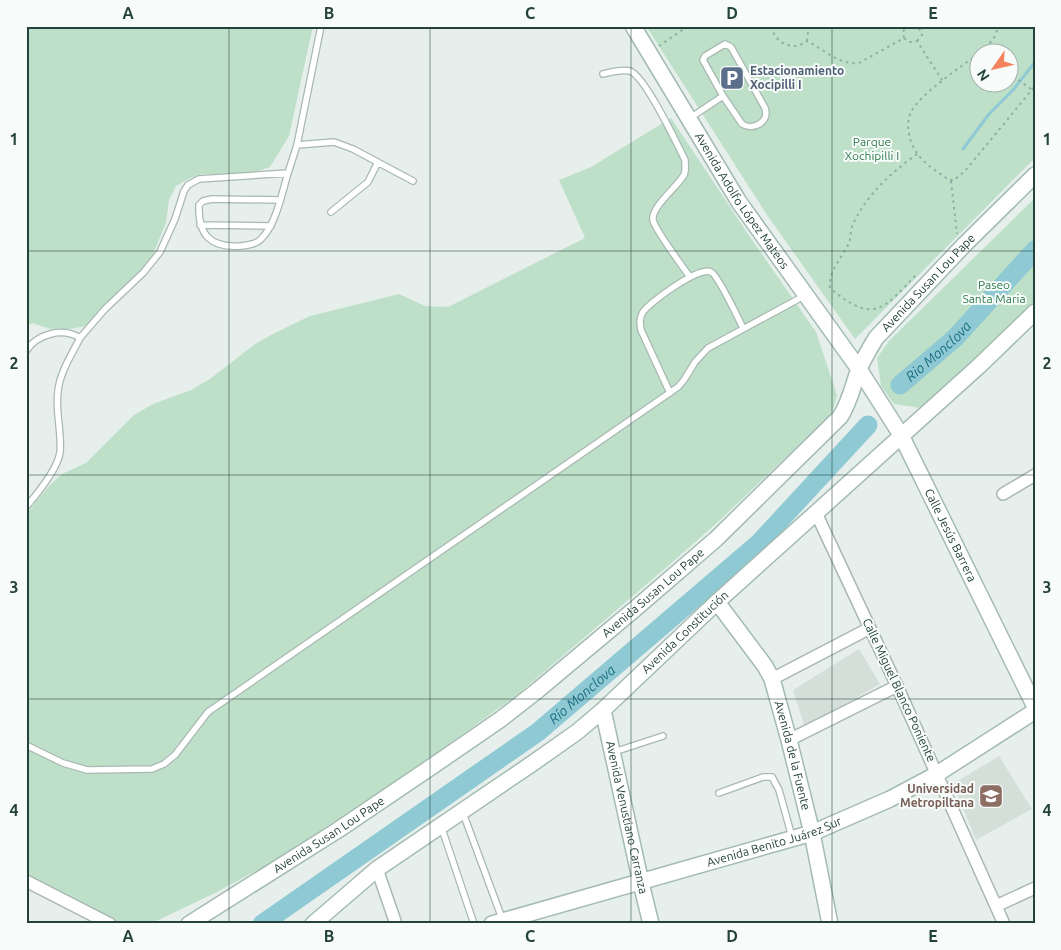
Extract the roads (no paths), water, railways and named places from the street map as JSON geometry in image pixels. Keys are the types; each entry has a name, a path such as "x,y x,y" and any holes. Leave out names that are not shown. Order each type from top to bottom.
{"street":[{"name":"Avenida Adolfo López Mateos","path":"633,26 739,202 860,369"},
{"name":"Avenida Susan Lou Pape","path":"189,924 338,830 440,761 538,690 716,539 833,424 845,409 868,350 881,332 964,245 1035,175"},
{"name":"Avenida Constitución","path":"313,924 377,869 577,732 603,710 717,602 979,366 1035,312"},
{"name":"Calle Jesús Barrera","path":"860,369 901,435 1035,706"},
{"path":"888,414 904,420 920,418"},
{"path":"883,452 889,428 888,414"},
{"path":"1003,494 1035,475"},
{"name":"Calle Miguel Blanco Poniente","path":"816,512 898,686 1004,924"},
{"name":"Avenida de la Fuente","path":"717,602 765,666 772,679 812,834 830,924"},
{"path":"772,679 870,628"},
{"path":"789,740 898,686"},
{"name":"Avenida Venustiano Carranza","path":"603,710 640,883 651,924"},
{"name":"Avenida Benito Juárez Sur","path":"498,922 812,834 890,799 937,774 1035,711"},
{"path":"377,869 396,924"},
{"path":"29,886 110,924"},
{"path":"996,906 1035,888"}],"lane":[{"path":"280,200 212,199 203,201 199,205 200,224 205,235 211,240 218,244 234,246 256,243 262,239 271,226 280,200 297,145 321,26"},
{"path":"725,44 731,47 765,108 766,116 764,120 752,128 746,127 723,96 703,60 705,56 725,44"},
{"path":"603,74 626,70 638,76 685,160 686,170 684,176 662,202 653,218 658,229 690,277"},
{"path":"689,119 723,96"},
{"path":"297,145 334,142 353,149 414,181"},
{"path":"331,212 368,182 378,162"},
{"path":"26,507 57,463 60,452 57,408 58,389 64,369 80,338 105,309 143,273 160,252 188,185 199,179 288,174"},
{"path":"200,224 271,226"},
{"path":"670,393 640,330 640,320 647,307 675,284 707,271 714,275 743,328"},
{"path":"26,745 63,763 87,770 152,769 164,764 175,755 208,712 670,393 684,380 701,355 743,328 806,295"},
{"path":"26,351 34,341 43,335 67,334 80,338"},
{"path":"612,752 663,736"},
{"path":"720,793 763,777 772,777 779,790 793,839"},
{"path":"462,810 498,922"},
{"path":"441,825 474,924"}],"waterway":[{"path":"963,149 989,114 1013,90 1035,62"},
{"name":"Rio Monclova","path":"900,385 955,338 1035,250"},
{"name":"Río Monclova","path":"262,924 538,732 759,543 868,425"}],"place":[{"name":"Estacionamiento Xocipilli I","path":"732,78"},
{"name":"Universidad Metropiltana","path":"991,796"}],"park label":[{"name":"Parque Xochipilli I","path":"872,149"},
{"name":"Paseo Santa Maria","path":"994,292"}]}
